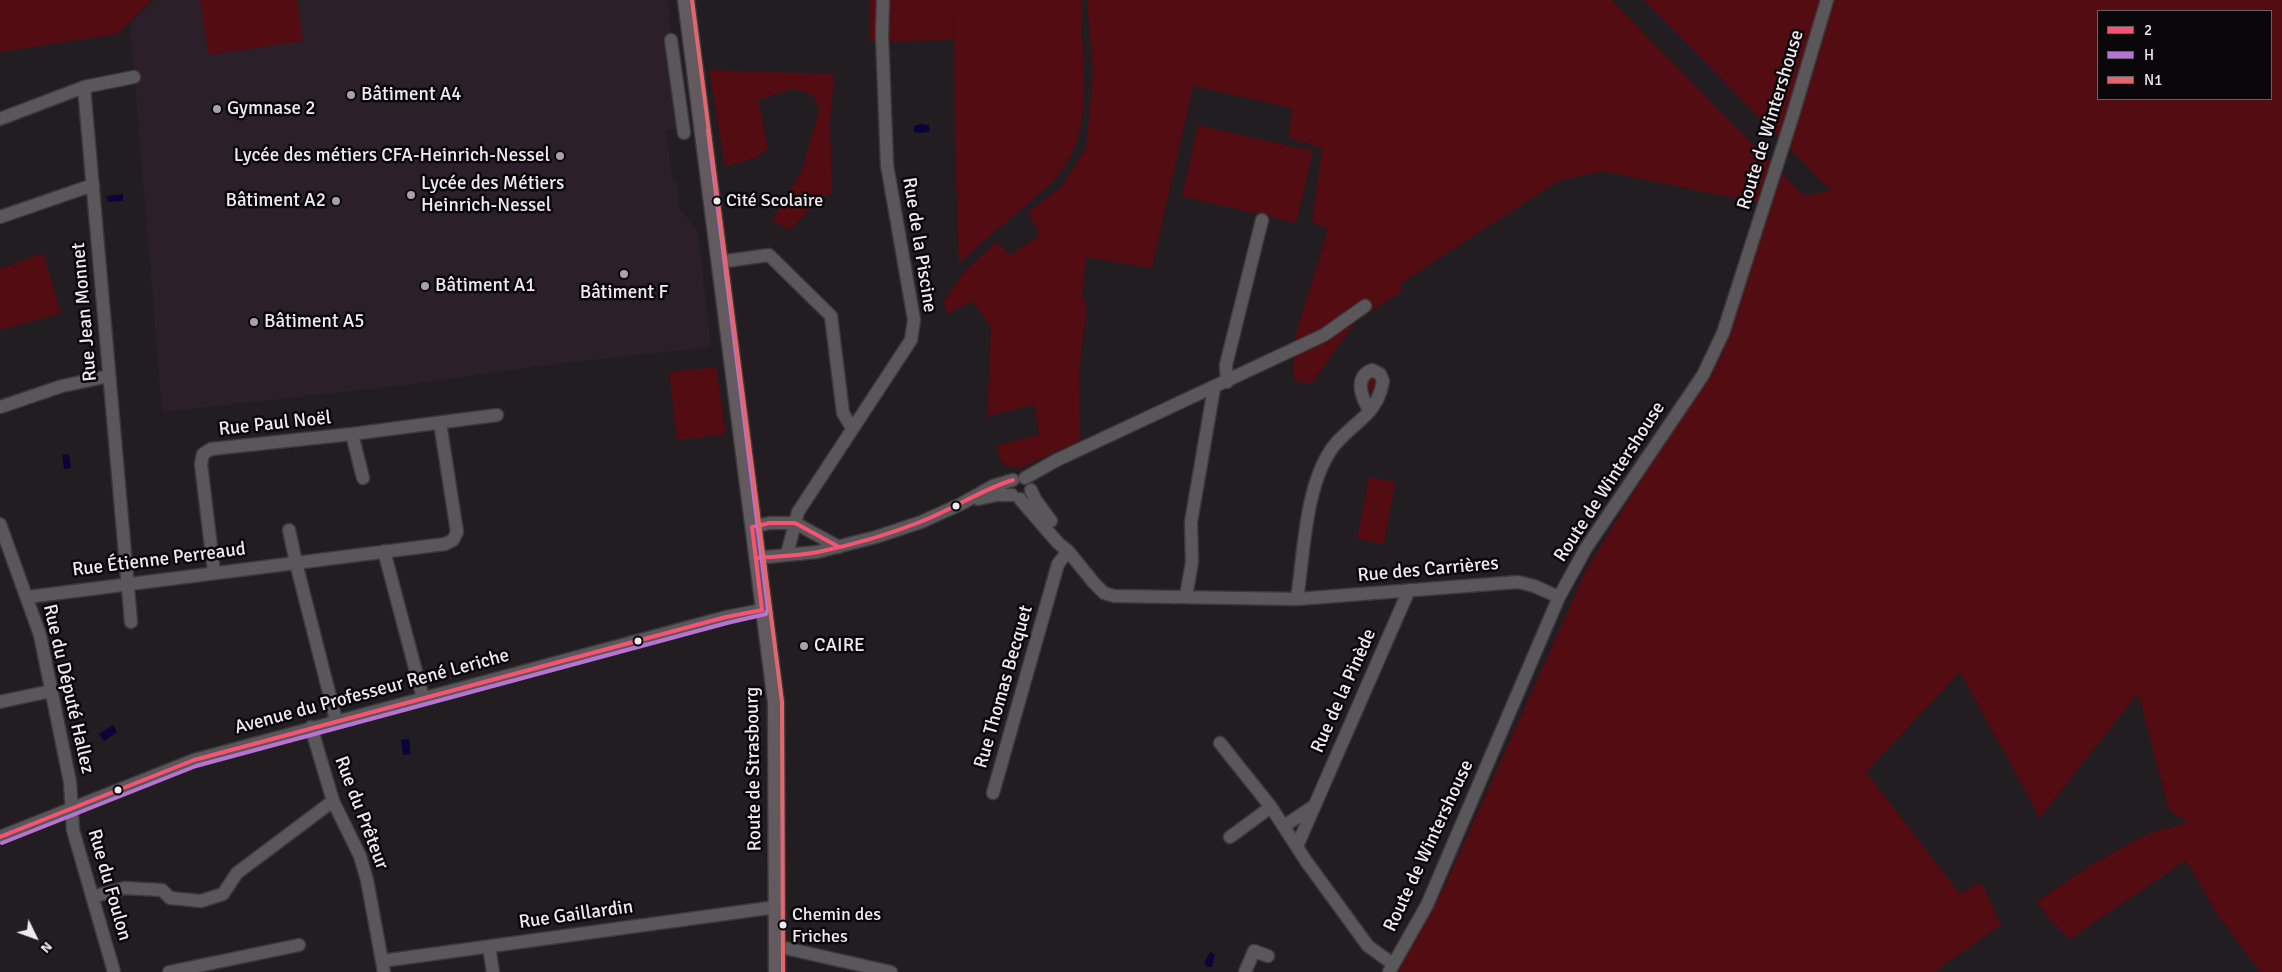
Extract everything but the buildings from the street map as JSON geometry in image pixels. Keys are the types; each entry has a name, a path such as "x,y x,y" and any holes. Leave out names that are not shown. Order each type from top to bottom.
{"main road":[{"name":"Route de Strasbourg","path":"686,0 762,610 776,708 777,972"}],"street":[{"name":"Rue de la Piscine","path":"787,554 798,512 912,340 914,320 887,165 882,35 883,0"},
{"name":"Route de Wintershouse","path":"1391,968 1427,905 1560,597 1586,548 1703,375 1723,334 1791,121 1827,0"},
{"path":"671,40 684,133"},
{"path":"0,119 84,87 134,77"},
{"name":"Rue Jean Monnet","path":"84,87 126,584 131,622"},
{"path":"0,217 92,184"},
{"path":"1227,382 1226,365 1262,220"},
{"path":"719,262 768,255 831,316 843,413 852,428"},
{"path":"1016,497 1009,489 1025,484 1055,461 1324,335 1365,306"},
{"path":"0,407 62,386 109,376"},
{"path":"1186,596 1192,562 1191,522 1214,388"},
{"path":"1297,599 1309,513 1324,463 1336,444 1370,411"},
{"name":"Rue Paul Noël","path":"214,572 201,464 203,454 211,449 352,434 498,415"},
{"name":"Rue Étienne Perreaud","path":"28,597 445,544 453,540 457,532 440,423"},
{"name":"Rue Paul Noël","path":"352,434 363,478"},
{"path":"961,504 998,495 1026,497 1025,484"},
{"path":"757,558 817,552 839,547 902,529 961,504 994,486 1025,484"},
{"name":"Rue des Carrières","path":"1025,484 1064,539 1071,555"},
{"name":"Rue des Carrières","path":"1016,497 1071,555 1099,588 1114,596 1127,598 1186,596 1297,599 1518,582 1560,597"},
{"path":"752,527 770,523 795,523 839,547"},
{"name":"Rue du Député Hallez","path":"0,524 28,597 40,635 70,782 71,807"},
{"path":"290,530 296,562 336,720"},
{"path":"384,552 423,698"},
{"name":"Rue Thomas Becquet","path":"993,793 1051,590 1071,555"},
{"name":"Rue de la Pinède","path":"1297,846 1409,590"},
{"name":"Avenue du Professeur René Leriche","path":"0,837 71,807 194,760 336,720 726,617 762,610"},
{"path":"0,702 51,691"},
{"name":"Rue du Prêteur","path":"311,727 333,801 360,856 365,872 383,967"},
{"path":"1220,743 1271,807 1368,946 1391,968"},
{"path":"92,897 124,888 162,890 170,898 202,901 223,894 237,873 333,801"},
{"path":"1284,826 1314,806"},
{"name":"Rue du Foulon","path":"71,807 73,830 114,972"},
{"path":"1230,837 1271,807"},
{"name":"Rue Gaillardin","path":"383,967 489,946 776,907"},
{"path":"169,972 299,945"},
{"path":"489,946 493,972"},
{"path":"776,946 891,972"},
{"path":"1244,972 1254,951 1268,956"}],"shaded area":[{"path":"0,0 152,0 117,34 0,52"},
{"name":"Lycée des Métiers Heinrich-Nessel","path":"155,0 668,0 679,128 666,131 673,182 676,182 680,209 698,232 711,347 546,365 406,385 162,412 130,23"},
{"path":"200,0 297,0 303,41 209,55"},
{"path":"869,0 953,0 953,40 869,42"},
{"path":"954,0 1081,0 1084,72 1082,120 1076,143 1066,164 1051,183 959,264 955,150"},
{"path":"1087,0 1611,0 1804,196 1831,191 1644,0 2282,0 2282,972 2260,972 2215,911 2186,860 2070,939 2050,920 2037,902 2078,873 2136,840 2156,831 2188,823 2169,810 2138,693 2040,818 1960,672 1866,772 1960,894 1981,882 2001,925 1934,972 1398,972 1444,888 1585,572 1689,401 1723,354 1759,203 1603,171 1558,181 1401,283 1401,292 1357,320 1311,384 1293,380 1295,337 1328,229 1312,222 1322,148 1289,138 1292,108 1193,86 1152,268 1086,257 1082,296 1087,308 1079,370 1080,440 1023,467 1003,466 996,446 1039,435 1034,404 987,417 991,328 973,301 946,314 944,301 963,273 996,242 1011,255 1040,235 1028,212 1061,187 1086,148 1093,73"},
{"path":"709,70 834,74 830,124 832,194 824,196 789,230 772,221 802,170 819,110 813,95 794,88 758,100 768,149 755,158 725,167"},
{"path":"921,124 929,125 930,131 914,132 914,126"},
{"path":"1198,125 1313,151 1296,223 1182,196"},
{"path":"123,194 123,201 108,202 107,196"},
{"path":"43,253 61,313 0,330 0,269"},
{"path":"716,367 726,434 677,440 669,372"},
{"path":"1371,377 1376,379 1378,384 1376,389 1371,391 1366,389 1364,384 1366,379"},
{"path":"69,454 71,468 64,469 62,455"},
{"path":"1369,477 1395,482 1384,544 1357,539"},
{"path":"113,725 117,732 104,741 99,734"},
{"path":"409,739 411,754 403,755 401,740"},
{"path":"1210,952 1215,954 1212,967 1208,967 1204,963"}],"transit line":[{"name":"N1","path":"692,0 782,702 783,972"},
{"name":"H","path":"2,843 196,766 766,614 768,609 708,130"},
{"name":"2","path":"757,558 818,552 857,543 908,527 989,489 1013,480"},
{"name":"2","path":"0,837 194,760 726,617 762,610 752,527 770,523 795,523 839,547"}],"place":[{"name":"Bâtiment A4","path":"351,95"},
{"name":"Gymnase 2","path":"217,109"},
{"name":"Lycée des métiers CFA-Heinrich-Nessel","path":"560,156"},
{"name":"Lycée des Métiers Heinrich-Nessel","path":"411,195"},
{"name":"Bâtiment A2","path":"336,201"},
{"name":"Cité Scolaire","path":"717,201"},
{"name":"Bâtiment F","path":"624,274"},
{"name":"Bâtiment A1","path":"425,286"},
{"name":"Bâtiment A5","path":"254,322"},
{"name":"CAIRE","path":"804,646"},
{"name":"Chemin des Friches","path":"783,925"}]}
